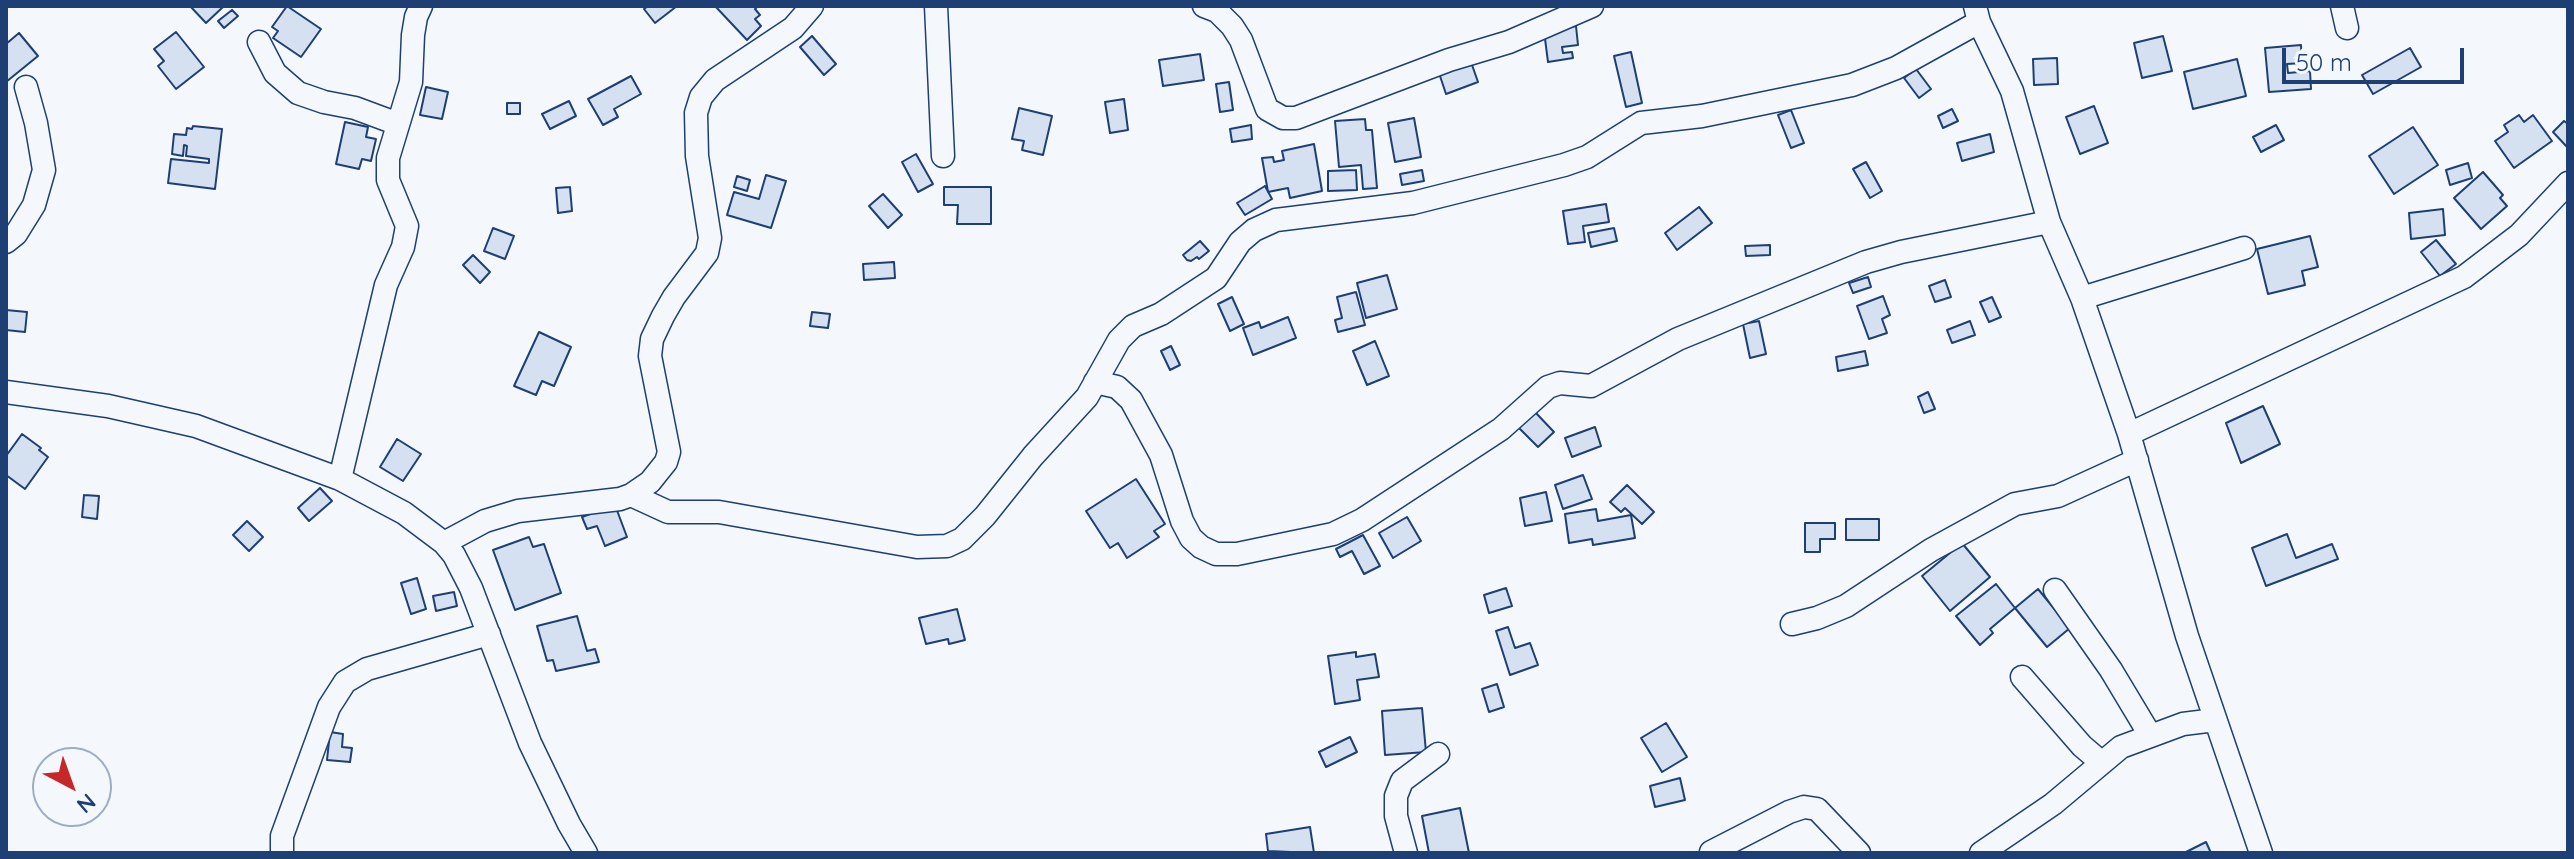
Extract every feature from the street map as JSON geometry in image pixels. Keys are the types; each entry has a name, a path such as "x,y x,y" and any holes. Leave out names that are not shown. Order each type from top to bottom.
{"street":[{"path":"401,6 413,35"},
{"path":"340,479 386,285 403,247 407,226 388,180 388,158 411,82 413,35 421,6"},
{"path":"444,543 485,521 518,511 620,499 631,495 658,473 666,462 669,452 650,356 652,339 674,297 707,253 710,238 697,156 696,113 701,97 715,80 793,28 812,6"},
{"path":"936,6 943,156"},
{"path":"1204,6 1217,11 1237,33 1267,109 1283,118 1296,118 1449,60 1509,42 1592,6"},
{"path":"631,495 668,512 719,512 917,547 947,546 962,539 985,516 1033,456 1087,397 1119,340 1133,326 1161,314 1216,278 1240,242 1254,230 1276,220 1413,203 1454,194 1587,157 1641,123 1702,116 1852,85 1896,68 1977,14 2012,91 2049,222 2082,298 2129,434 2187,636 2261,853"},
{"path":"259,42 275,73 298,93 355,108 398,124"},
{"path":"6,242 16,234 34,205 44,170 26,87"},
{"path":"2129,434 2464,277 2519,235 2568,183"},
{"path":"1095,382 1117,387 1131,400 1161,455 1182,521 1191,538 1216,554 1237,554 1333,534 1362,520 1501,429 1548,387 1560,383 1591,386 1678,339 1866,262 2049,222"},
{"path":"2082,298 2244,248"},
{"path":"6,392 108,406 196,426 340,479 404,513 444,543 463,571 530,743 586,853"},
{"path":"1792,624 1846,606 1931,550 2015,504 2058,496 2137,460"},
{"path":"2055,590 2111,670 2150,735"},
{"path":"282,853 282,836 329,707 345,682 367,669 489,634"},
{"path":"2022,677 2082,746 2102,763"},
{"path":"1981,853 2053,804 2121,747 2183,724 2215,720"},
{"path":"1406,853 1396,816 1396,796 1402,781 1438,754"},
{"path":"1711,852 1804,807 1817,809 1859,853"}],"building":[{"path":"190,6 224,6 206,23"},
{"path":"287,6 321,29 301,57 273,38 278,31 272,27"},
{"path":"648,6 677,6 655,23 644,9"},
{"path":"715,6 758,6 755,9 760,15 755,19 761,26 747,40"},
{"path":"232,10 238,16 224,28 218,21"},
{"path":"1576,26 1578,45 1562,47 1563,53 1572,52 1573,58 1548,62 1544,31"},
{"path":"176,32 204,67 176,89 158,66 164,61 154,49"},
{"path":"19,33 38,56 6,82 6,44"},
{"path":"812,36 836,64 824,75 800,47"},
{"path":"2163,36 2172,71 2142,78 2134,43"},
{"path":"2301,45 2302,63 2287,64 2288,73 2310,71 2311,89 2269,92 2265,48"},
{"path":"2410,48 2421,67 2373,94 2362,75"},
{"path":"1631,52 1642,103 1626,107 1614,56"},
{"path":"1200,54 1204,80 1163,86 1159,60"},
{"path":"2057,58 2058,84 2034,85 2033,59"},
{"path":"2237,59 2246,96 2193,109 2184,72"},
{"path":"1471,62 1478,82 1446,94 1439,73"},
{"path":"1916,69 1931,89 1919,98 1904,78"},
{"path":"631,76 641,94 614,109 618,117 603,125 588,99"},
{"path":"1229,82 1233,110 1220,112 1216,84"},
{"path":"426,87 448,92 442,119 420,115"},
{"path":"1124,99 1128,130 1110,133 1105,102"},
{"path":"569,101 576,116 550,129 542,114"},
{"path":"507,103 520,103 520,114 507,114"},
{"path":"2094,106 2108,143 2080,154 2066,117"},
{"path":"1019,108 1052,116 1043,155 1022,150 1024,141 1012,139"},
{"path":"1952,109 1958,121 1943,128 1938,116"},
{"path":"1791,110 1804,143 1791,148 1778,115"},
{"path":"2519,115 2524,122 2533,115 2552,141 2514,168 2495,141 2508,132 2504,125"},
{"path":"1414,118 1421,157 1395,162 1388,123"},
{"path":"1365,119 1366,130 1372,130 1377,188 1363,189 1361,165 1339,167 1335,121"},
{"path":"2564,121 2568,124 2568,148 2553,132"},
{"path":"345,122 368,127 366,137 376,139 371,161 362,159 359,169 336,164"},
{"path":"1251,125 1252,139 1232,142 1230,129"},
{"path":"2276,125 2284,140 2261,152 2253,137"},
{"path":"193,126 222,129 215,189 168,183 171,159 209,163 209,159 186,156 187,146 184,145 183,156 172,154 174,134 186,135 187,128 192,129"},
{"path":"2413,127 2438,165 2394,194 2369,156"},
{"path":"1990,134 1994,152 1962,161 1957,143"},
{"path":"1314,144 1322,191 1290,198 1288,188 1268,192 1262,158 1273,157 1274,162 1284,160 1282,151"},
{"path":"916,154 933,184 918,192 902,162"},
{"path":"1866,162 1882,191 1870,198 1853,169"},
{"path":"2468,163 2472,178 2450,185 2446,170"},
{"path":"1356,170 1357,190 1328,191 1328,171"},
{"path":"1422,170 1424,181 1402,185 1400,174"},
{"path":"2483,172 2503,195 2500,198 2507,206 2481,229 2454,198"},
{"path":"766,175 786,181 771,228 727,215 734,192 759,199"},
{"path":"737,176 750,180 747,191 734,187"},
{"path":"1265,186 1272,199 1245,215 1237,203"},
{"path":"570,187 572,211 558,213 556,188"},
{"path":"944,187 991,187 991,224 957,224 958,205 944,205"},
{"path":"883,194 902,215 888,228 869,206"},
{"path":"1606,204 1609,222 1583,226 1585,242 1568,244 1563,211"},
{"path":"1699,207 1712,223 1677,250 1665,233"},
{"path":"2443,209 2445,235 2411,239 2409,213"},
{"path":"493,228 514,236 505,259 484,251"},
{"path":"1614,228 1617,241 1591,247 1588,233"},
{"path":"2310,236 2318,267 2302,271 2305,285 2268,294 2257,249"},
{"path":"2436,240 2456,264 2440,276 2421,252"},
{"path":"1200,241 1209,251 1199,259 1187,260 1183,255"},
{"path":"1770,245 1770,255 1746,256 1745,246"},
{"path":"473,255 490,272 480,283 463,265"},
{"path":"894,262 895,278 864,280 863,264"},
{"path":"1387,275 1397,309 1366,318 1357,283"},
{"path":"1868,277 1871,287 1853,293 1849,283"},
{"path":"1945,280 1951,297 1935,302 1929,286"},
{"path":"1356,292 1365,325 1338,332 1335,320 1342,318 1337,297"},
{"path":"1883,296 1890,315 1882,319 1887,333 1869,339 1857,306"},
{"path":"1232,297 1244,324 1230,331 1218,304"},
{"path":"1992,297 2001,317 1989,322 1980,302"},
{"path":"6,310 27,312 25,332 6,330"},
{"path":"812,312 830,314 828,328 810,326"},
{"path":"1288,317 1296,338 1253,355 1243,328 1259,322 1261,328"},
{"path":"1759,321 1766,354 1750,358 1743,324"},
{"path":"1970,321 1975,335 1952,343 1947,330"},
{"path":"539,332 571,347 554,386 542,381 536,395 514,386"},
{"path":"1375,341 1389,376 1367,385 1353,351"},
{"path":"1171,346 1180,365 1170,370 1161,351"},
{"path":"1865,351 1868,365 1838,371 1836,357"},
{"path":"1928,392 1935,409 1924,413 1918,397"},
{"path":"2263,406 2280,444 2241,463 2226,423"},
{"path":"1535,412 1554,432 1538,447 1518,427"},
{"path":"1595,427 1601,446 1572,457 1565,438"},
{"path":"22,434 48,457 25,489 6,475 6,456"},
{"path":"397,439 421,454 403,481 380,467"},
{"path":"1583,475 1592,499 1563,509 1555,485"},
{"path":"1136,479 1165,524 1154,531 1159,537 1127,558 1118,543 1110,548 1086,511"},
{"path":"1627,485 1654,512 1642,524 1625,508 1621,512 1610,502"},
{"path":"320,488 332,501 309,521 298,508"},
{"path":"1546,492 1552,521 1525,526 1520,498"},
{"path":"84,495 99,496 97,519 82,517"},
{"path":"615,505 627,537 605,546 597,526 587,529 582,517"},
{"path":"1596,509 1598,521 1631,515 1635,538 1593,545 1592,539 1569,543 1565,514"},
{"path":"1407,517 1421,541 1393,558 1379,533"},
{"path":"1846,519 1879,519 1879,540 1846,540"},
{"path":"247,521 263,537 249,551 233,535"},
{"path":"1805,523 1835,523 1835,539 1820,539 1820,552 1805,552"},
{"path":"2287,534 2296,558 2332,544 2338,559 2266,586 2252,548"},
{"path":"1363,535 1380,566 1364,574 1352,551 1340,557 1336,549"},
{"path":"529,537 533,547 544,544 561,593 515,610 493,550"},
{"path":"1962,543 1990,577 1950,611 1922,576"},
{"path":"417,578 426,609 411,614 401,583"},
{"path":"1996,584 2015,608 1990,629 1993,633 1980,645 1956,616"},
{"path":"1506,588 1512,606 1489,613 1484,595"},
{"path":"2038,589 2070,628 2047,647 2015,608"},
{"path":"454,592 457,606 436,611 433,596"},
{"path":"957,609 965,640 949,644 948,639 926,644 919,618"},
{"path":"577,616 587,651 595,649 599,662 556,671 553,660 547,661 537,626"},
{"path":"1508,627 1515,648 1530,643 1538,665 1510,675 1496,631"},
{"path":"1356,652 1356,657 1375,654 1379,677 1357,680 1360,700 1335,704 1328,656"},
{"path":"1497,684 1504,707 1489,712 1482,689"},
{"path":"1422,708 1426,752 1385,755 1382,711"},
{"path":"1666,723 1687,757 1662,772 1641,738"},
{"path":"330,732 343,734 342,747 352,748 350,762 327,760"},
{"path":"1350,737 1357,752 1326,767 1319,752"},
{"path":"1680,778 1685,800 1655,807 1650,786"},
{"path":"1460,808 1469,853 1429,853 1422,816"},
{"path":"1310,827 1314,853 1268,851 1266,834"},
{"path":"2206,842 2211,853 2186,853 2186,852"}]}
